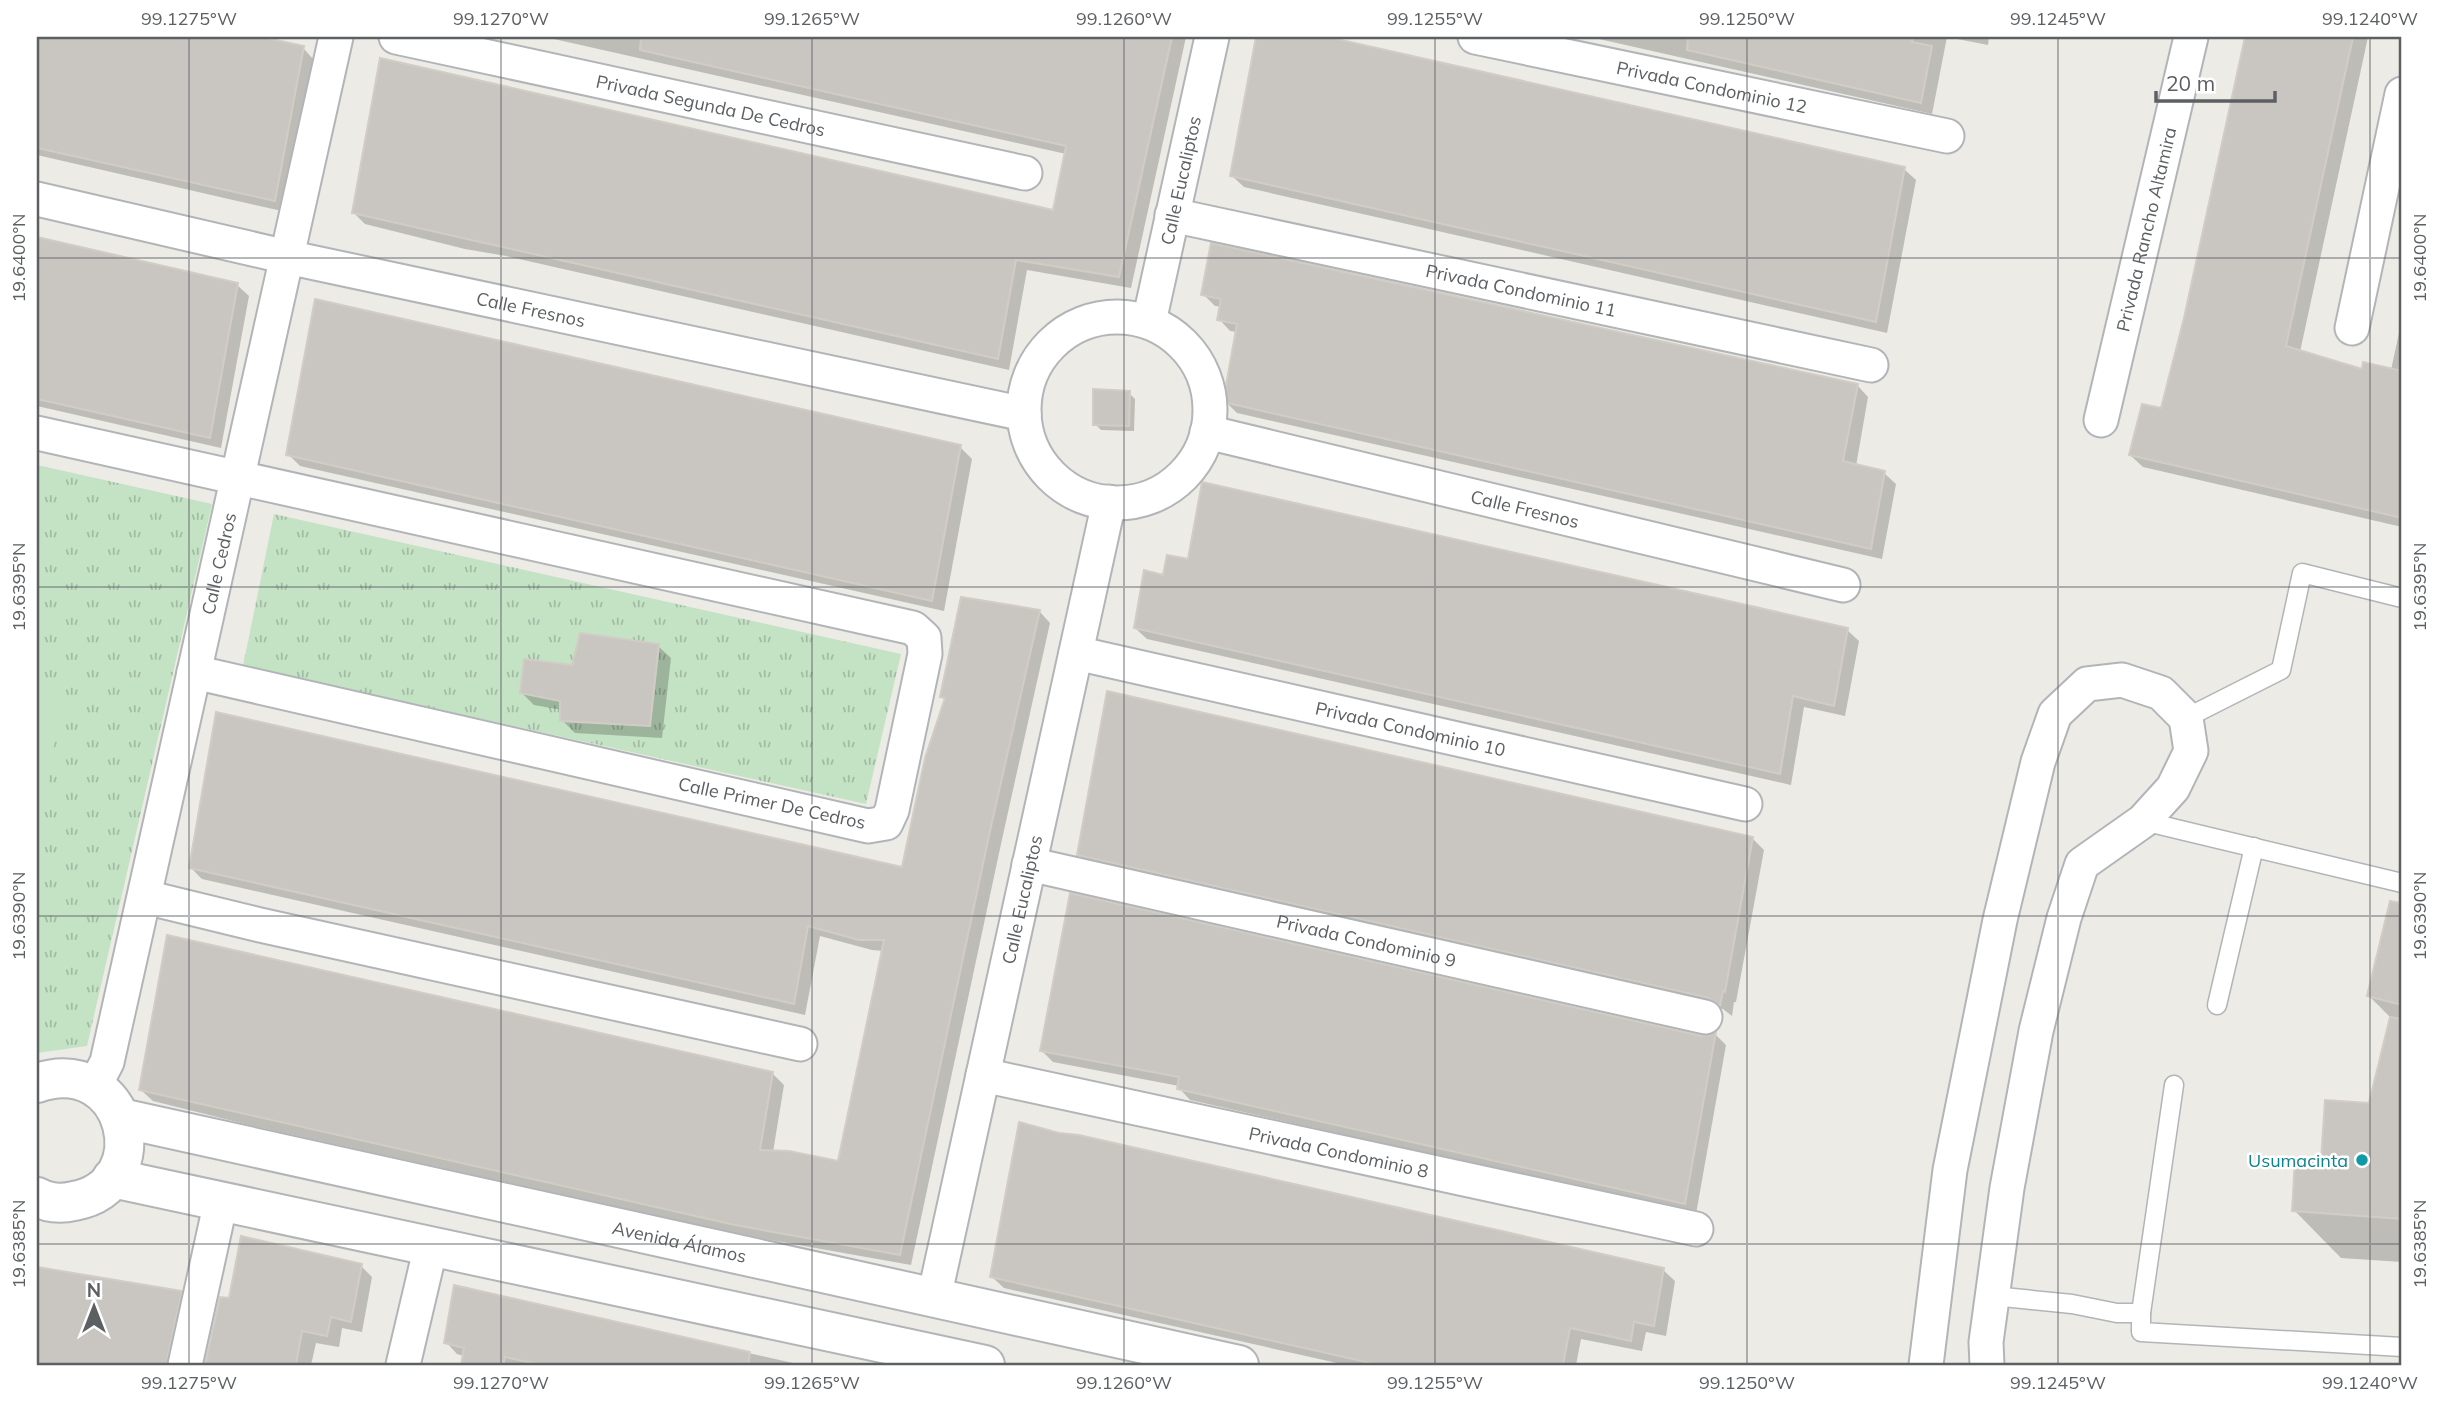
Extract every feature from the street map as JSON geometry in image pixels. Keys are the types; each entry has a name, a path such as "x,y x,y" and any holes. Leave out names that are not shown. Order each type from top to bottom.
{"street":[{"name":"Calle Cedros","path":"94,1087 107,1062 337,37"},
{"name":"Privada Segunda De Cedros","path":"396,37 1025,173"},
{"name":"Calle Eucaliptos","path":"1149,322 1212,37"},
{"name":"Privada Condominio 12","path":"1475,37 1947,136"},
{"name":"Privada Rancho Altamira","path":"2101,420 2191,37"},
{"path":"2352,328 2402,94"},
{"name":"Calle Fresnos","path":"37,199 287,257 1024,414"},
{"name":"Privada Condominio 11","path":"1172,215 1871,365"},
{"path":"1110,317 1149,322 1176,337 1192,353 1210,396 1207,432 1195,461 1172,485 1142,500 1097,501 1058,482 1042,466 1031,447 1025,426 1023,404 1027,383 1036,363 1049,345 1066,331 1087,321 1110,317"},
{"name":"Calle Fresnos","path":"1207,432 1843,585"},
{"path":"37,433 238,479"},
{"name":"Calle Primer De Cedros","path":"194,672 868,826 886,824 892,810 925,654 924,638 913,628 238,479"},
{"name":"Calle Eucaliptos","path":"934,1298 1109,502"},
{"name":"Privada Condominio 10","path":"1076,653 1745,804"},
{"path":"1926,1365 1950,1170 2000,920 2038,762 2055,714 2087,684 2122,680 2161,693 2186,718 2191,751 2173,788 2143,821 2082,864 2064,918 2036,1031 2007,1188 1987,1354"},
{"name":"Privada Condominio 9","path":"1029,864 1705,1017"},
{"path":"145,897 260,925 800,1044"},
{"name":"Privada Condominio 8","path":"983,1075 1696,1228"},
{"path":"37,1083 71,1078 94,1087 113,1104 121,1118 125,1135 124,1156 112,1178 101,1190 83,1200 62,1204 37,1197"},
{"name":"Avenida Álamos","path":"121,1118 1239,1365"},
{"path":"112,1178 985,1365"},
{"path":"185,1365 221,1201"},
{"path":"403,1365 431,1246"}],"lane":[{"path":"2186,718 2281,670 2302,573 2402,598"},
{"path":"2143,821 2402,884"},
{"path":"2217,1005 2254,847"},
{"path":"2174,1085 2141,1313 2141,1332 2402,1347"},
{"path":"1993,1296 2072,1304 2117,1313 2141,1313"}],"green space":[{"path":"37,465 212,504 87,1046 37,1053"},
{"path":"274,514 901,654 866,804 243,666"},
{"path":"37,681 64,685 37,852"}],"building":[{"path":"37,37 262,37 304,46 275,201 37,148"},
{"path":"641,37 1172,37 1119,277 1016,260 998,359 352,213 380,58 1053,210 1066,146 640,50"},
{"path":"1256,37 1328,37 1905,167 1876,322 1230,176"},
{"path":"1688,37 1913,37 1912,42 1932,46 1921,103 1687,50"},
{"path":"2245,37 2353,37 2286,346 2362,369 2363,362 2402,371 2402,518 2129,455 2142,404 2161,408 2184,318"},
{"path":"37,237 238,283 210,438 37,399"},
{"path":"1211,243 1858,384 1843,461 1885,471 1871,549 1223,402 1237,324 1217,320 1221,299 1201,295"},
{"path":"315,299 961,445 932,601 286,455"},
{"path":"1093,389 1130,391 1129,426 1093,425"},
{"path":"1202,482 1848,628 1834,706 1793,696 1780,774 1134,628 1144,570 1163,575 1167,555 1188,559"},
{"path":"961,597 1040,610 900,1255 735,1225 139,1090 167,935 773,1072 760,1150 789,1151 838,1161 884,940 859,940 808,926 794,1004 189,868 216,712 902,867 925,758 945,698 940,697"},
{"path":"580,633 659,644 650,726 560,721 560,701 520,693 524,659 572,665"},
{"path":"1107,691 1753,837 1725,992 1723,991 1720,1006 1709,998 1077,855"},
{"path":"1070,893 1701,1036 1716,1032 1685,1204 1177,1089 1179,1077 1040,1051"},
{"path":"2390,901 2402,903 2402,1005 2367,996"},
{"name":"Usumacinta","path":"2390,1017 2402,1019 2402,1219 2292,1211 2295,1159 2321,1160 2325,1100 2369,1103"},
{"path":"1019,1122 1664,1268 1654,1326 1634,1322 1631,1341 1570,1328 1563,1365 1379,1365 990,1277"},
{"path":"241,1236 362,1264 351,1322 331,1317 327,1336 302,1331 296,1365 205,1365 220,1297 229,1298"},
{"path":"37,1267 182,1291 166,1365 37,1365"},
{"path":"454,1285 750,1352 748,1365 542,1365 505,1357 503,1365 461,1365 464,1348 444,1343"}],"place":[{"name":"Usumacinta","path":"2362,1160"}]}
